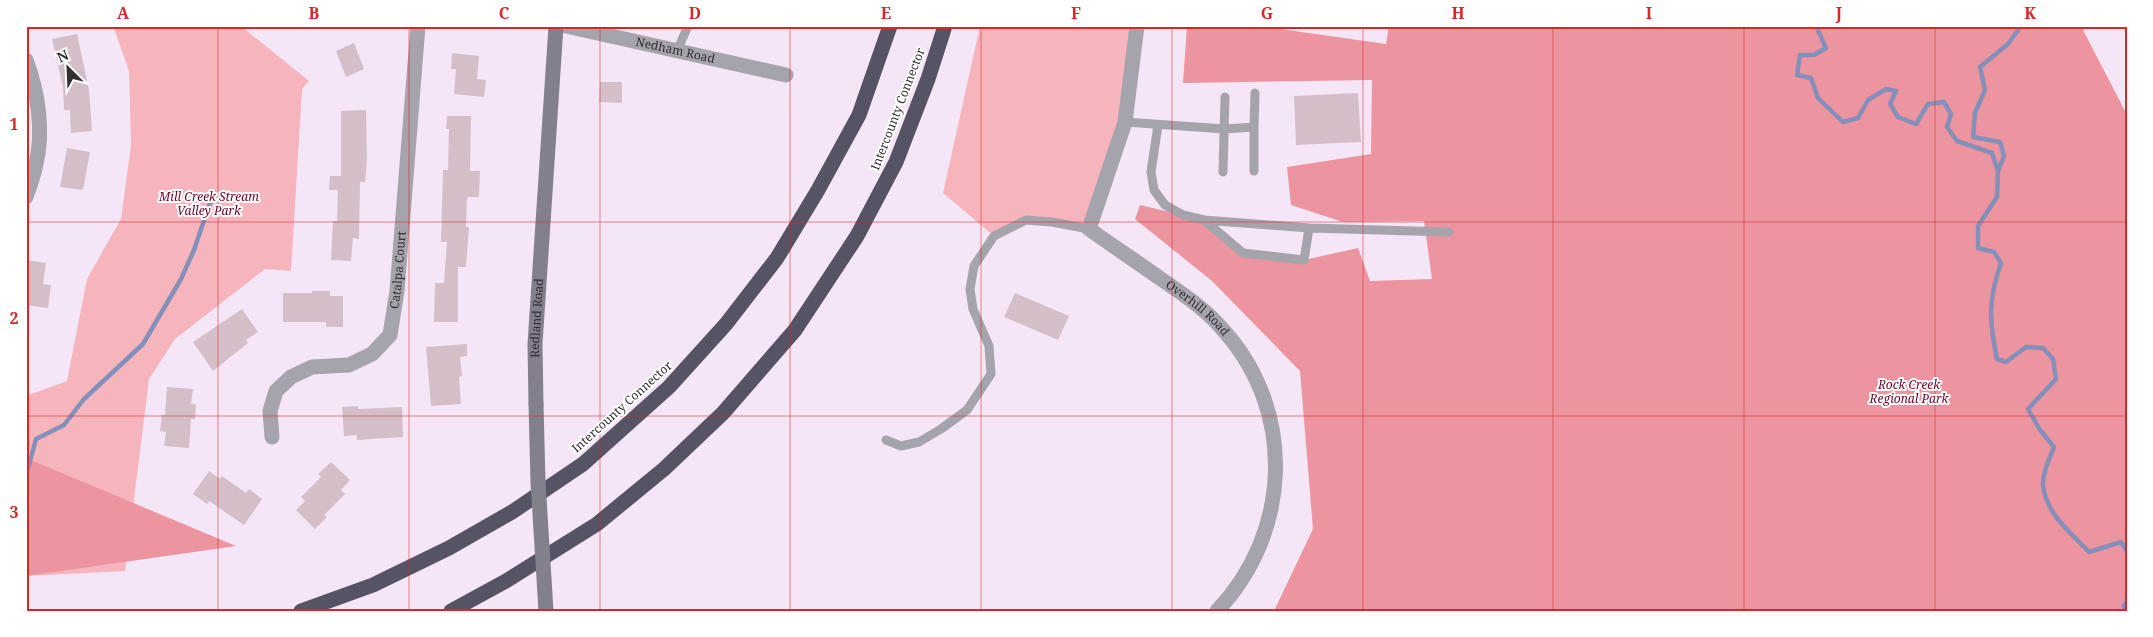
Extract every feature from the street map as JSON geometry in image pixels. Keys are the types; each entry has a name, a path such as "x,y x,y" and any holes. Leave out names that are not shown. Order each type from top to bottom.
{"highway":[{"name":"Intercounty Connector","path":"301,611 373,585 449,548 512,512 583,464 669,387 726,324 777,258 818,190 859,115 890,26"},
{"name":"Intercounty Connector","path":"451,611 506,581 597,524 664,469 723,413 795,330 857,236 896,162 928,79 945,26"}],"main road":[{"name":"Redland Road","path":"546,611 538,482 535,344 556,26"}],"street":[{"name":"Catalpa Court","path":"272,437 270,411 276,391 291,377 312,367 349,364 372,354 390,336 397,291 418,26"},
{"name":"Nedham Road","path":"566,26 786,75"},
{"path":"1089,229 1125,122 1137,26"},
{"path":"26,60 34,81 40,128 37,162 26,198"},
{"name":"Overhill Road","path":"1089,229 1200,306 1225,331 1241,352 1258,381 1266,400 1275,450 1273,502 1259,547 1234,590 1217,611"}],"lane":[{"path":"678,51 688,26"},
{"path":"1254,170 1255,93"},
{"path":"1223,172 1225,97"},
{"path":"1125,122 1225,129 1254,127"},
{"path":"1158,125 1152,172 1154,190 1165,205 1183,215 1204,220 1309,228 1449,232"},
{"path":"886,440 902,446 919,442 941,429 967,410 991,374 989,346 973,309 970,289 974,266 994,236 1026,220 1052,222 1089,229"},
{"path":"1204,220 1244,253 1304,260 1309,228"}],"green space":[{"name":"Mill Creek Stream Valley Park","path":"113,26 241,26 309,81 302,89 291,271 265,269 175,339 149,379 125,571 26,576 26,396 67,381 87,279 121,219 131,145 129,71"},
{"path":"980,26 1137,26 1125,122 1089,229 1026,220 994,236 943,193"},
{"name":"Rock Creek Regional Park","path":"1187,26 1260,26 1386,44 1389,26 2081,26 2127,115 2127,611 1274,611 1313,529 1300,371 1212,281 1135,219 1140,205 1204,220 1244,253 1304,260 1358,248 1370,281 1432,279 1424,221 1343,222 1291,205 1287,167 1371,154 1372,80 1183,83"},
{"path":"26,458 236,546 26,576"}],"building":[{"path":"77,34 89,90 92,131 71,133 70,110 64,110 63,87 52,39"},
{"path":"354,43 364,69 346,77 336,51"},
{"path":"452,53 479,56 477,79 486,80 484,97 454,94 456,69 451,69"},
{"path":"600,82 622,82 622,103 599,102"},
{"path":"1358,93 1361,142 1296,145 1294,96"},
{"path":"366,110 367,160 365,182 360,182 359,239 353,238 351,261 331,260 333,221 337,221 338,190 329,190 330,176 341,176 341,111"},
{"path":"447,116 471,116 470,171 480,171 479,197 467,197 466,227 469,227 466,267 458,267 458,322 434,322 435,283 444,283 447,242 441,242 443,170 448,170 449,129 446,129"},
{"path":"67,148 90,152 83,190 60,187"},
{"path":"26,260 46,263 43,284 51,285 48,308 26,305"},
{"path":"312,291 330,291 330,296 343,296 343,327 326,327 326,322 283,322 283,293 312,293"},
{"path":"1015,293 1069,316 1058,340 1004,317"},
{"path":"242,309 258,332 246,340 248,343 213,371 193,342"},
{"path":"467,344 467,356 460,357 462,376 459,377 461,404 431,406 426,347"},
{"path":"167,387 193,389 191,404 196,404 195,419 191,419 189,448 164,446 166,432 160,431 162,415 165,415"},
{"path":"358,406 358,409 402,407 403,437 357,440 357,435 344,436 342,407"},
{"path":"331,462 350,480 341,490 345,494 324,515 327,517 315,529 296,510 305,501 301,497 321,477 318,474"},
{"path":"209,471 220,479 222,476 246,493 249,489 262,499 244,525 209,501 207,504 193,494"}],"waterway":[{"path":"1800,26 1807,26"},
{"path":"1816,26 1826,48 1814,55 1800,55 1797,75 1811,78 1818,98 1843,122 1858,118 1868,100 1886,89 1896,91 1890,104 1898,117 1916,124 1928,104 1944,102 1951,114 1947,127 1957,141 1992,153 1998,171 1997,197 1978,226 1978,248 1994,252 2001,263 1994,288 1991,311 1992,333 1997,359 2006,362 2026,347 2043,348 2053,359 2056,379 2028,409 2040,430 2054,447 2044,475 2045,495 2060,522 2089,552 2121,542 2127,551"},
{"path":"1998,171 2004,156 2000,142 1973,137 1975,113 1985,90 1980,67 2008,44 2021,26"},
{"path":"26,476 36,439 64,425 84,399 143,344 181,279 194,250 211,200"},
{"path":"2126,611 2124,606 2127,601"}]}
